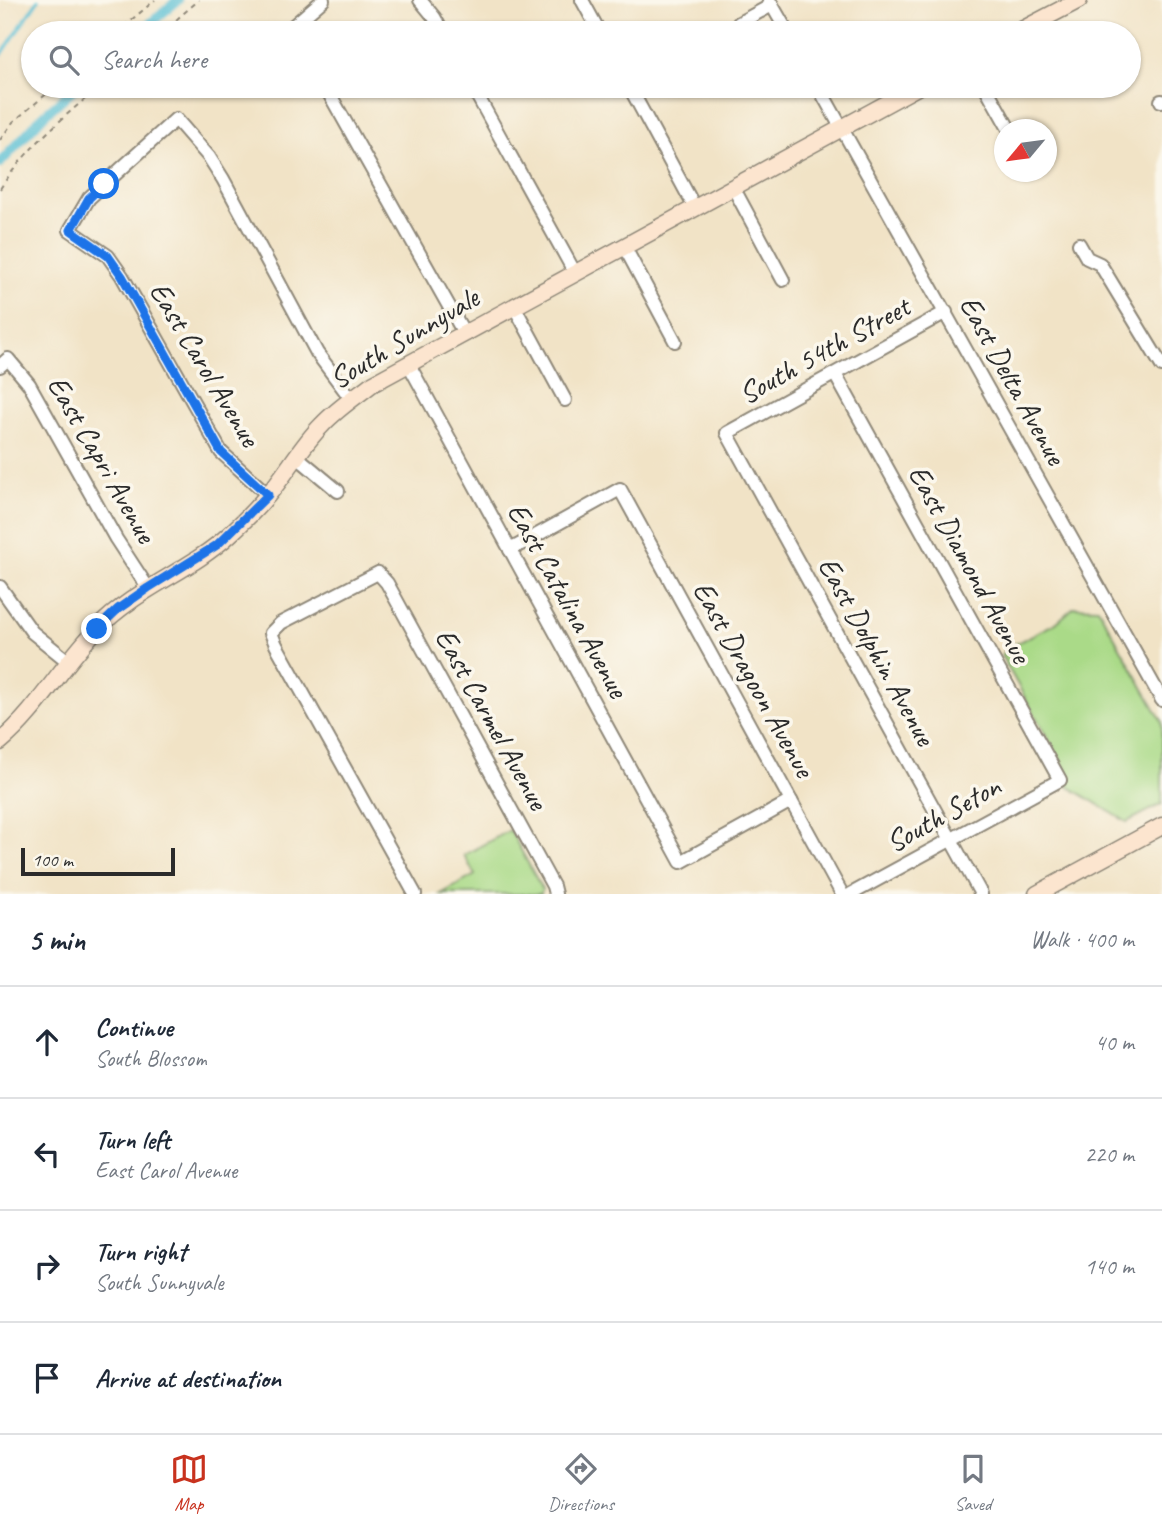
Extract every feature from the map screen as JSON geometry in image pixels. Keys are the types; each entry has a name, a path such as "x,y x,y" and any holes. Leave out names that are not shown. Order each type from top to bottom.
{"street":[{"path":"299,21 323,0"},
{"path":"421,0 435,21"},
{"path":"582,0 593,21"},
{"path":"1039,21 1079,0"},
{"path":"742,21 771,2 781,21"},
{"path":"332,98 464,333"},
{"path":"479,98 575,273"},
{"path":"635,98 695,208"},
{"name":"East Delta Avenue","path":"825,98 1162,700"},
{"name":"South Sunnyvale","path":"0,742 34,708 104,622 148,588 217,545 268,495 322,425 372,384 897,98"},
{"path":"992,98 1004,119"},
{"name":"East Carol Avenue","path":"268,495 221,452 122,276 108,256 71,230 89,198 176,119 209,157 223,179 317,353 352,400"},
{"path":"733,187 783,280"},
{"path":"1079,244 1087,258 1100,264 1162,366"},
{"path":"624,246 675,341"},
{"path":"514,306 565,400"},
{"name":"South 54th Street","path":"727,433 946,312"},
{"name":"East Capri Avenue","path":"4,363 29,384 116,539 148,588"},
{"name":"East Catalina Avenue","path":"408,363 681,862 791,801"},
{"name":"East Diamond Avenue","path":"835,374 1060,780"},
{"name":"East Dolphin Avenue","path":"727,433 981,894"},
{"path":"296,456 338,491"},
{"name":"East Dragoon Avenue","path":"510,550 620,489 842,894"},
{"name":"East Carmel Avenue","path":"415,894 271,632 281,623 378,573 387,583 555,894"},
{"path":"0,587 33,632 69,662"},
{"name":"South Seton","path":"851,894 1060,780"},
{"path":"1037,894 1061,888 1162,826"}],"path":[{"path":"130,21 155,0"},
{"path":"175,21 199,0"},
{"path":"0,139 13,122 42,98"},
{"path":"0,190 48,131 86,98"}],"green space":[{"path":"1074,607 1098,608 1162,721 1162,804 1127,822 1066,785 1068,777 1065,769 1001,655 1007,648 1056,623"},
{"path":"510,830 542,889 541,894 441,894 475,875 464,855"}],"waterway":[{"path":"24,21 38,0"},
{"path":"153,21 178,0"},
{"path":"0,57 21,26"},
{"path":"0,163 63,98"}],"route":[{"path":"97,629 118,609 148,588 217,545 268,495 236,468 210,436 122,276 108,256 71,230 89,198 104,184"}]}
